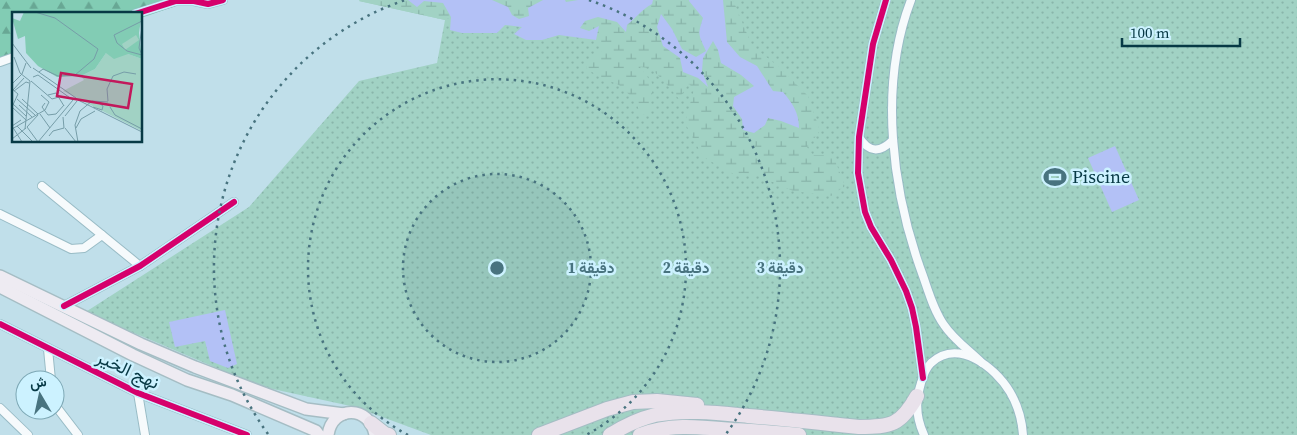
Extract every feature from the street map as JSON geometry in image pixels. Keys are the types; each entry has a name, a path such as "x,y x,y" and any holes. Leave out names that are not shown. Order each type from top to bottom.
{"highway":[{"path":"610,435 634,422 646,418 669,413 698,412 859,427 877,427 887,425 902,418 917,396"},
{"path":"539,435 619,405 645,401 703,406 769,418"},
{"path":"640,435 660,429 689,426 800,435"},
{"path":"375,431 389,435"},
{"path":"662,435 686,433 728,435"}],"main road":[{"path":"0,276 141,344 195,367 306,409 359,414 368,419 375,431"},
{"path":"0,287 133,355 187,380 240,399 316,431 319,435"},
{"path":"328,435 328,430 334,420 344,414"}],"street":[{"path":"141,12 176,0 208,4 223,0"},
{"path":"886,0 873,44 859,137 858,173 865,212 871,227 891,260 912,308 923,378"},
{"path":"911,0 897,46 892,92 893,140 902,199 911,238 933,302 945,327 1000,378 1009,390 1017,404 1022,435"},
{"path":"0,62 12,58"},
{"path":"859,137 866,146 873,150 881,149 893,140"},
{"path":"42,186 140,266"},
{"path":"64,306 140,266 234,202"},
{"path":"0,214 71,249 84,248 102,235"},
{"name":"نهج الخير","path":"0,324 138,394 247,435"},
{"path":"48,349 50,370"},
{"path":"924,435 917,416 917,396 930,363 941,356 954,353 968,355 982,363"},
{"path":"138,394 146,435"},
{"path":"0,408 28,435"},
{"path":"65,418 78,435"}],"green space":[{"path":"0,0 193,0 142,18 142,12 12,12 12,62 0,66"},
{"path":"360,0 1297,0 1297,435 431,435 355,407 259,386 84,313 249,207 359,81 437,63 445,20"},
{"path":"360,0 733,0 752,46 778,66 808,96 820,131 807,147 813,155 833,155 845,186 831,196 793,191 759,176 737,176 703,157 685,123 694,89 689,84 679,99 650,68 640,67 652,83 652,99 647,115 640,114 636,101 619,85 598,76 586,68 591,56 602,51 596,40 559,35 542,40 526,40 514,34 522,27 505,25 497,33 462,33 450,30 451,17 445,20"}],"water":[{"path":"408,0 492,0 508,7 512,15 519,19 529,16 528,8 543,0 565,0 566,2 578,0 653,0 652,4 627,25 626,32 617,22 598,17 585,21 580,28 589,31 599,26 596,40 559,35 542,40 526,40 514,34 522,27 505,25 497,33 462,33 450,30 451,17 443,3 424,1 417,7"},
{"path":"689,0 723,0 727,42 740,57 757,66 773,91 783,92 796,112 799,128 768,118 765,125 754,133 743,130 742,119 733,106 734,97 754,86 741,75 721,63 718,50 713,41 703,58 702,71 708,87 698,78 683,72 680,58 663,46 657,27 661,14 672,29 682,49 696,57 706,51 700,35 703,18"},
{"path":"1115,146 1139,200 1112,212 1088,158"},
{"path":"225,310 237,364 228,368 210,361 205,341 175,347 169,322"}],"cycle path":[{"path":"141,12 176,1 194,1 208,4 223,0"},
{"path":"886,0 873,44 859,137 858,173 865,212 871,227 891,260 912,308 923,378"},
{"path":"64,306 140,266 234,202"},
{"path":"0,324 138,393 247,435"}],"place":[{"name":"Piscine","path":"1055,177"}]}
